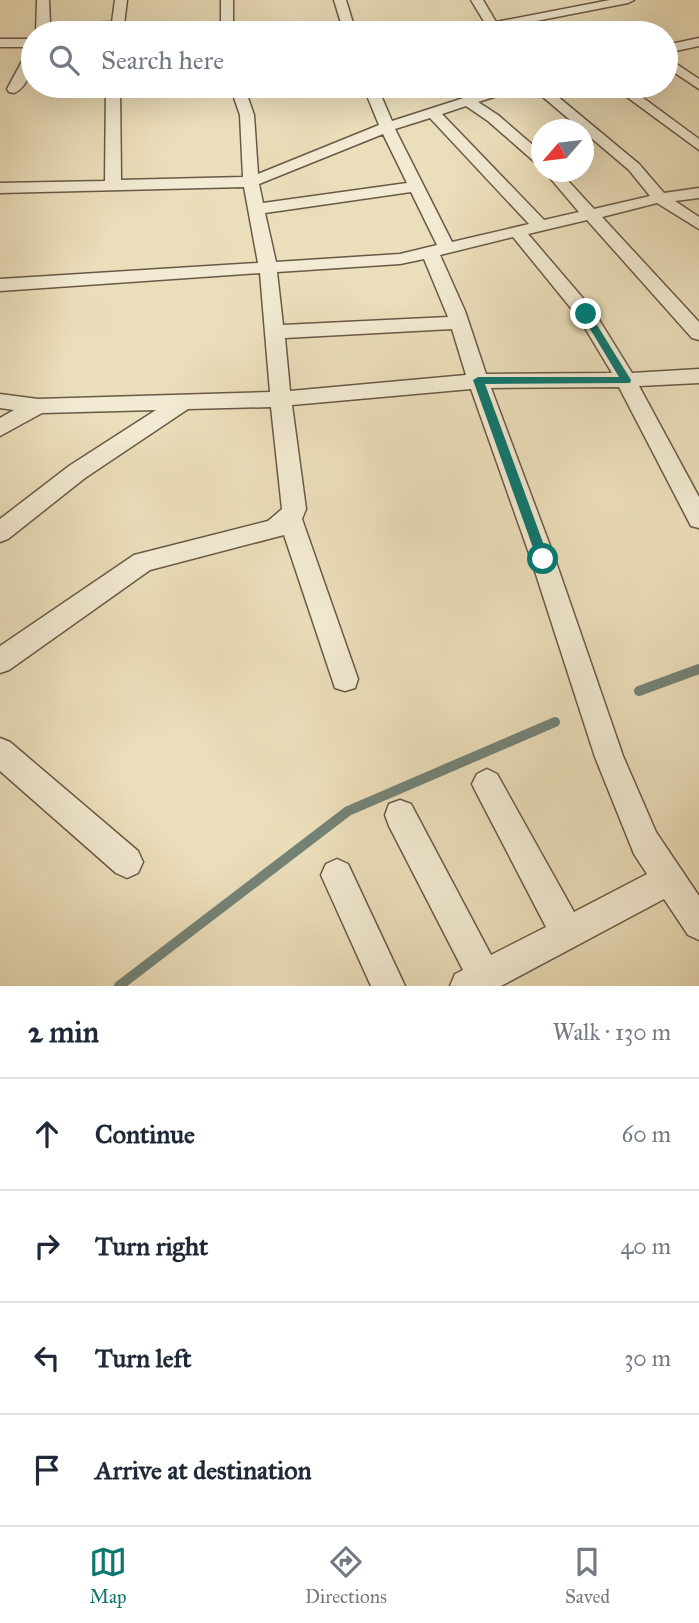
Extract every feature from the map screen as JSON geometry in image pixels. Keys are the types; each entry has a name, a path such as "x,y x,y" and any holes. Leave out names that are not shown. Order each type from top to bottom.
{"street":[{"path":"43,0 43,21"},
{"path":"118,21 121,0"},
{"path":"227,0 227,21"},
{"path":"340,0 347,21"},
{"path":"477,0 490,21"},
{"path":"525,21 583,4 628,0"},
{"path":"678,46 699,42"},
{"path":"0,43 21,43"},
{"path":"678,70 699,85"},
{"path":"14,89 21,75"},
{"path":"113,98 113,185"},
{"path":"0,661 143,562 275,529 289,519 294,509 268,268 251,182 247,115 241,98"},
{"path":"375,98 416,187 478,380 543,559 609,757 645,843 699,924"},
{"path":"0,188 251,182 387,127 476,98"},
{"path":"551,98 634,167 660,198 699,224"},
{"path":"636,98 699,146"},
{"path":"467,101 493,118 531,152"},
{"path":"433,112 540,226"},
{"path":"562,182 699,334"},
{"path":"257,209 416,187"},
{"path":"1,287 400,259 660,198 699,193"},
{"path":"517,231 586,314 626,380 699,519"},
{"path":"274,332 460,322"},
{"path":"0,401 38,406 182,403 281,399 478,380 626,380 699,376"},
{"path":"0,532 77,472 182,403"},
{"path":"0,428 38,406"},
{"path":"289,519 345,679"},
{"path":"0,752 127,862"},
{"path":"487,784 568,933"},
{"path":"400,814 475,982 670,879"},
{"path":"337,875 388,986"}],"waterway":[{"path":"639,691 699,669"},
{"path":"119,986 348,811 555,722"}],"route":[{"path":"543,559 478,380 626,380 586,314"}]}
